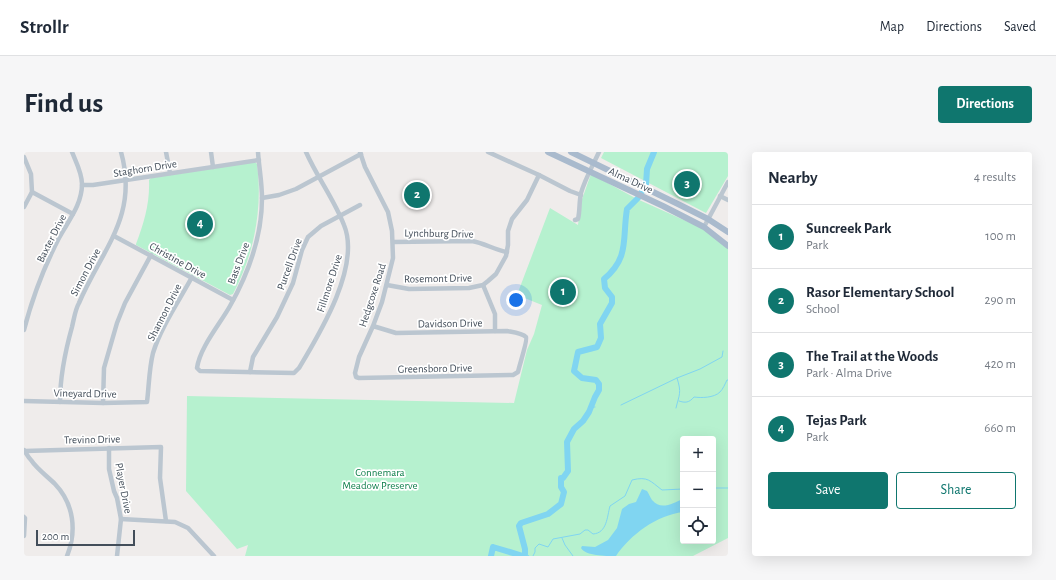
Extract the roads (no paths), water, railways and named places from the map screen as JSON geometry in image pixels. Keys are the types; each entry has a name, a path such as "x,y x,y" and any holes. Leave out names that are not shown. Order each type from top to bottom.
{"main road":[{"name":"Alma Drive","path":"548,152 704,227 728,246"},
{"name":"Alma Drive","path":"571,152 708,219 728,232"}],"street":[{"path":"72,152 80,172 82,185"},
{"name":"Simon Drive","path":"60,402 63,360 78,304 118,229 124,206 126,180 121,152"},
{"path":"166,152 170,173"},
{"path":"211,152 213,167"},
{"name":"Bass Drive","path":"250,372 201,371 199,370 198,364 208,340 233,300 249,266 261,218 262,198 258,152"},
{"name":"Fillmore Drive","path":"250,372 294,373 299,368 334,304 342,276 348,250 348,240 344,225 306,152"},
{"path":"488,152 539,175 556,185 581,195"},
{"path":"575,220 579,217 581,195 599,152"},
{"path":"262,198 288,193 361,153"},
{"name":"Hedgcoxe Road","path":"355,376 359,357 373,326 387,285 393,258 391,222 388,212 365,167 361,153"},
{"path":"24,157 31,174 32,192 24,207"},
{"name":"Staghorn Drive","path":"82,185 93,185 259,160"},
{"name":"Rosemont Drive","path":"387,285 409,289 469,288 483,285 496,274 504,261 507,252 510,223 515,214 527,200 539,175"},
{"path":"704,227 728,182"},
{"name":"Baxter Drive","path":"24,330 30,308 59,238 73,214 82,185"},
{"path":"32,192 73,214"},
{"path":"720,196 728,200"},
{"name":"Purcell Drive","path":"250,372 253,357 277,317 292,284 302,250 308,237 321,226 360,205"},
{"name":"Christine Drive","path":"114,236 233,300"},
{"name":"Lynchburg Drive","path":"393,242 472,241 481,243 498,251 507,252"},
{"path":"103,403 104,368 117,323 124,303 151,255"},
{"name":"Shannon Drive","path":"147,402 148,381 153,352 166,324 192,277"},
{"path":"483,285 495,314 495,331"},
{"name":"Davidson Drive","path":"373,326 396,333 495,331 512,332 523,335 527,342 516,374"},
{"name":"Greensboro Drive","path":"355,376 359,378 516,374"},
{"name":"Vineyard Drive","path":"24,401 103,403 147,402"},
{"name":"Trevino Drive","path":"24,450 161,447 160,478 166,521"},
{"name":"Player Drive","path":"109,448 109,469 120,509 121,519 117,556"},
{"path":"24,450 31,460 60,490 69,506 73,536 67,556"},
{"path":"24,517 24,536"},
{"path":"121,519 175,522 188,528 214,556"}],"water":[{"path":"642,489 647,491 652,500 659,505 663,506 680,500 680,513 664,517 645,527 622,548 616,556 596,555 583,551 581,548 582,546 595,547 608,540 617,528 622,509 629,504 636,502"}],"waterway":[{"path":"491,556 493,547 523,556 525,554 525,549 519,526 521,523 548,514 561,504 564,492 561,487 561,478 563,478 568,471 567,442 574,429 583,421 589,412 599,390 599,384 596,380 582,378 574,371 578,352 597,347 601,338 600,324 612,303 612,297 605,288 604,279 618,263 623,247 627,209 638,198 646,185 647,169 654,152"},
{"path":"621,405 677,378 700,369 722,357 723,351"},
{"path":"676,408 680,391 677,378"},
{"path":"679,401 687,402 694,397 704,397 717,394 721,391 728,380"},
{"path":"533,556 535,548 539,544 548,547 553,539 580,534 585,530 588,530 593,534 601,531 606,524 610,506 625,496 632,480 645,479 662,490 680,489"},
{"path":"716,488 728,488"},
{"path":"562,538 573,556"},
{"path":"525,554 529,556"}],"place":[{"name":"The Trail at the Woods","path":"687,184"},
{"name":"Rasor Elementary School","path":"417,195"},
{"name":"Tejas Park","path":"200,224"},
{"name":"Suncreek Park","path":"563,292"}],"park label":[{"name":"Connemara Meadow Preserve","path":"380,478"}]}
